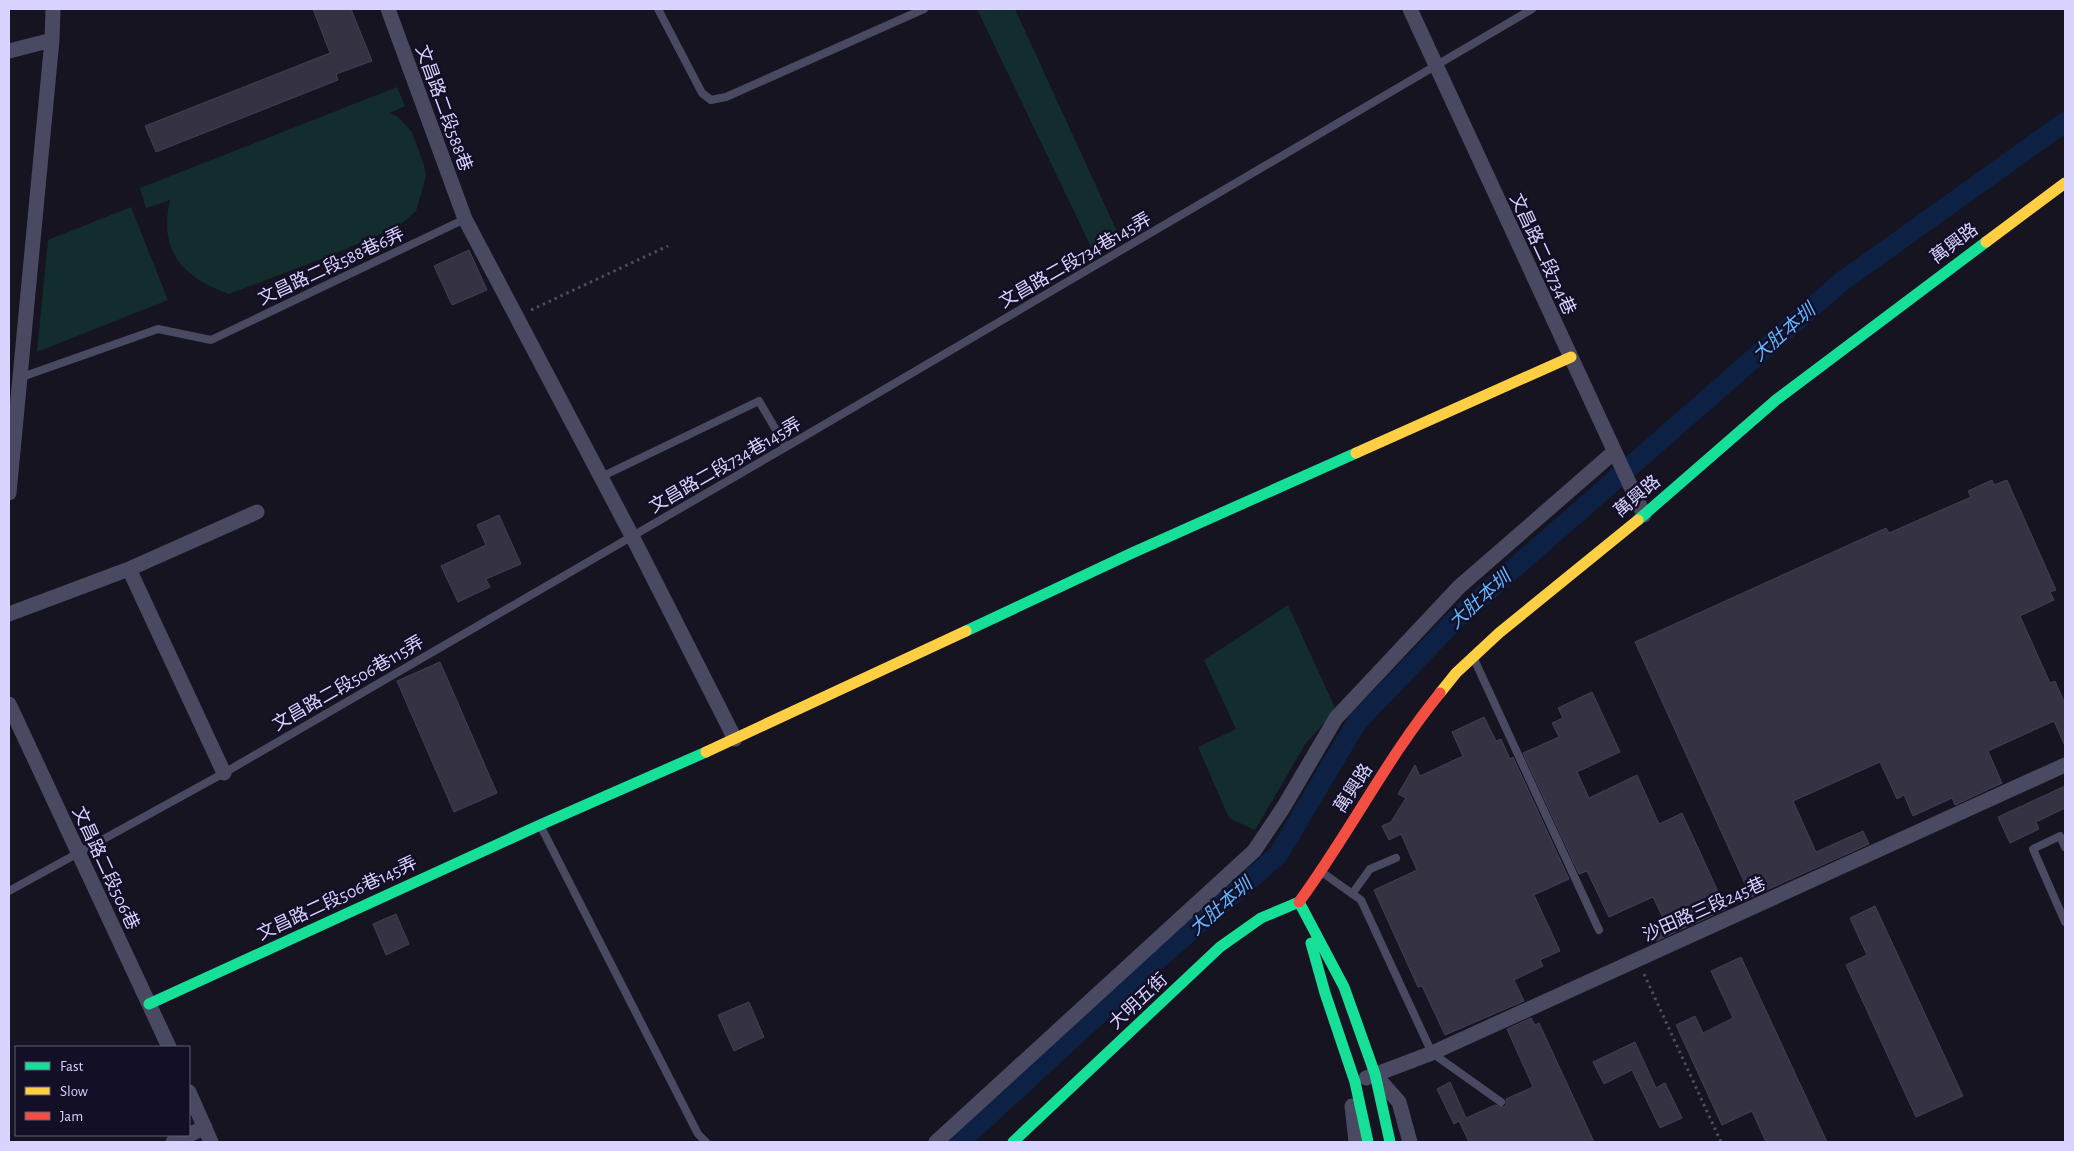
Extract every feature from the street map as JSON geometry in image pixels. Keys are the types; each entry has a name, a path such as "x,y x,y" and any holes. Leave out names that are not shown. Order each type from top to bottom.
{"street":[{"path":"9,493 12,423 19,378 52,40 53,9"},
{"name":"文昌路二段588巷","path":"388,9 465,219 632,536 735,739"},
{"name":"文昌路二段734巷","path":"1410,9 1644,515"},
{"path":"9,51 52,40"},
{"name":"萬興路","path":"1299,902 1321,872 1418,720 1456,673 1473,657 1499,633 1644,515 1776,400 2065,183"},
{"name":"文昌路二段506巷145弄","path":"149,1004 540,825 735,739 1132,553 1571,357"},
{"path":"936,1142 1254,851 1284,808 1336,718 1458,587 1614,452"},
{"path":"9,614 129,568 257,512"},
{"path":"129,568 224,773"},
{"name":"文昌路二段506巷","path":"9,704 169,1046"},
{"name":"沙田路三段245巷","path":"1355,1082 1432,1053 2065,766"},
{"path":"1299,902 1344,987 1375,1074 1390,1142"},
{"path":"1299,902 1325,994 1355,1082 1368,1142"},
{"name":"大明五街","path":"1013,1142 1220,947 1261,918 1299,902"},
{"path":"1375,1074 1399,1102 1410,1142"},
{"path":"1355,1082 1351,1109 1356,1142"},
{"path":"190,1094 212,1142"},
{"path":"190,1134 204,1127"},
{"path":"173,1142 187,1136"}],"lane":[{"path":"658,9 702,93 711,100 726,97 924,9"},
{"name":"文昌路二段734巷145弄","path":"632,536 1532,9"},
{"name":"文昌路二段588巷6弄","path":"19,378 158,329 211,340 465,219"},
{"path":"601,478 759,401 786,447"},
{"name":"文昌路二段506巷115弄","path":"9,891 224,773 632,536"},
{"path":"1473,657 1599,930"},
{"path":"540,825 698,1134 706,1142"},
{"path":"2065,847 2060,836 2032,849 2065,922"},
{"path":"1352,894 1370,869 1396,858"},
{"path":"1321,872 1362,900 1432,1053 1501,1102"}],"path":[{"path":"516,317 668,246"},
{"path":"1638,960 1721,1142"}],"green space":[{"path":"977,9 1015,9 1119,236 1093,251"},
{"path":"397,87 405,106 390,113 398,117 412,132 426,175 416,211 399,226 334,254 229,294 199,280 187,271 171,248 167,218 170,200 146,208 140,188"},
{"path":"131,207 168,300 37,352 48,240"},
{"path":"1288,605 1336,710 1306,743 1255,830 1229,818 1198,747 1236,729 1204,660"}],"building":[{"path":"313,9 351,9 372,61 336,74 338,80 156,152 145,126 330,53"},
{"path":"469,250 487,290 452,305 434,266"},
{"path":"1992,480 1994,485 2007,480 2056,590 2050,592 2054,600 2020,616 2050,683 2055,681 2065,704 2065,746 2054,721 1988,751 2002,783 1955,805 1952,798 1913,816 1904,795 1897,799 1880,762 1793,801 1816,852 1863,831 1869,844 1751,897 1635,642 1886,528 1889,533 1971,497 1968,491"},
{"path":"499,515 521,564 486,579 490,587 458,602 441,566 486,545 477,525"},
{"path":"440,662 497,793 454,812 397,681"},
{"path":"1592,692 1620,752 1577,772 1589,798 1637,775 1659,824 1682,813 1726,909 1656,941 1651,929 1665,922 1653,897 1609,917 1587,871 1579,874 1523,753 1559,737 1552,723 1563,718 1558,708"},
{"path":"1484,717 1496,741 1501,739 1510,759 1513,757 1569,879 1534,895 1560,951 1540,960 1543,966 1514,980 1524,1001 1445,1035 1422,986 1418,987 1374,890 1417,870 1401,834 1389,840 1382,826 1391,822 1406,798 1398,794 1415,765 1420,776 1463,756 1452,732"},
{"path":"2065,786 2065,808 2036,822 2039,829 2010,843 1998,817"},
{"path":"1875,906 1963,1096 1916,1117 1846,965 1867,955 1850,918"},
{"path":"396,914 409,944 386,955 373,924"},
{"path":"1741,957 1827,1142 1766,1142 1752,1111 1722,1125 1676,1025 1695,1016 1703,1033 1733,1018 1711,971"},
{"path":"749,1002 764,1037 734,1051 718,1015"},
{"path":"1531,1018 1535,1025 1539,1023 1594,1142 1469,1142 1459,1121 1454,1124 1437,1089 1450,1082 1466,1118 1495,1105 1503,1107 1506,1105 1506,1099 1533,1087 1507,1029"},
{"path":"1635,1042 1656,1088 1665,1083 1682,1118 1660,1128 1632,1070 1604,1084 1593,1062"}],"waterway":[{"name":"大肚本圳","path":"960,1142 1156,961 1278,855 1357,722 1457,618 1841,282 2065,122"}],"traffic: fast":[{"path":"1638,520 1776,400 1986,242"},
{"path":"966,631 1132,553 1356,453"},
{"path":"149,1004 540,825 706,752"},
{"path":"1299,902 1344,987 1375,1074 1390,1142"},
{"path":"1013,1142 1220,947 1261,918 1299,902"},
{"path":"1311,943 1325,993 1355,1082 1368,1142"}],"traffic: slow":[{"path":"1986,242 2065,183"},
{"path":"1356,453 1571,357"},
{"path":"1440,693 1456,673 1499,633 1638,520"},
{"path":"706,752 966,631"}],"traffic: jam":[{"path":"1299,902 1335,850 1385,770 1440,693"}]}
